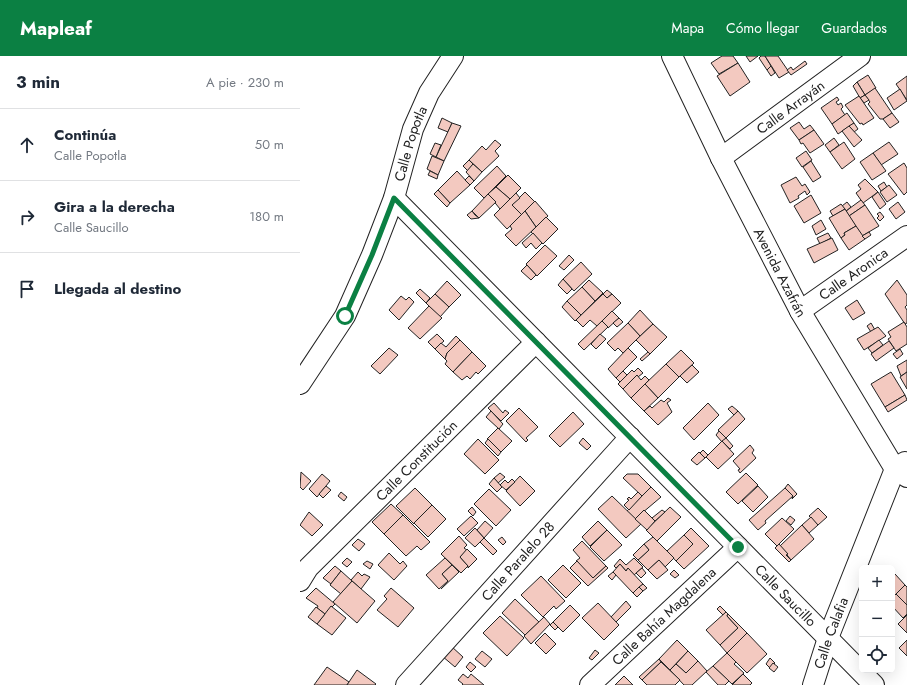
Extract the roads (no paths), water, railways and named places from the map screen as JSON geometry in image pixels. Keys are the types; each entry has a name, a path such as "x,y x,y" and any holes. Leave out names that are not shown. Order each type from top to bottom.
{"street":[{"name":"Calle Popotla","path":"300,384 345,316 372,255 394,198 413,129 429,93 453,56"},
{"name":"Avenida Azafrán","path":"672,56 721,158 800,311 903,469"},
{"name":"Calle Arrayán","path":"721,158 860,56"},
{"name":"Calle Saucillo","path":"394,198 874,685"},
{"name":"Calle Aronica","path":"800,311 907,236"},
{"name":"Calle Constitución","path":"300,581 314,563 536,342"},
{"name":"Calle Paralelo 28","path":"406,685 630,437"},
{"name":"Calle Calafia","path":"813,685 828,638 903,469"},
{"name":"Calle Bahía Magdalena","path":"590,685 738,547"}]}
